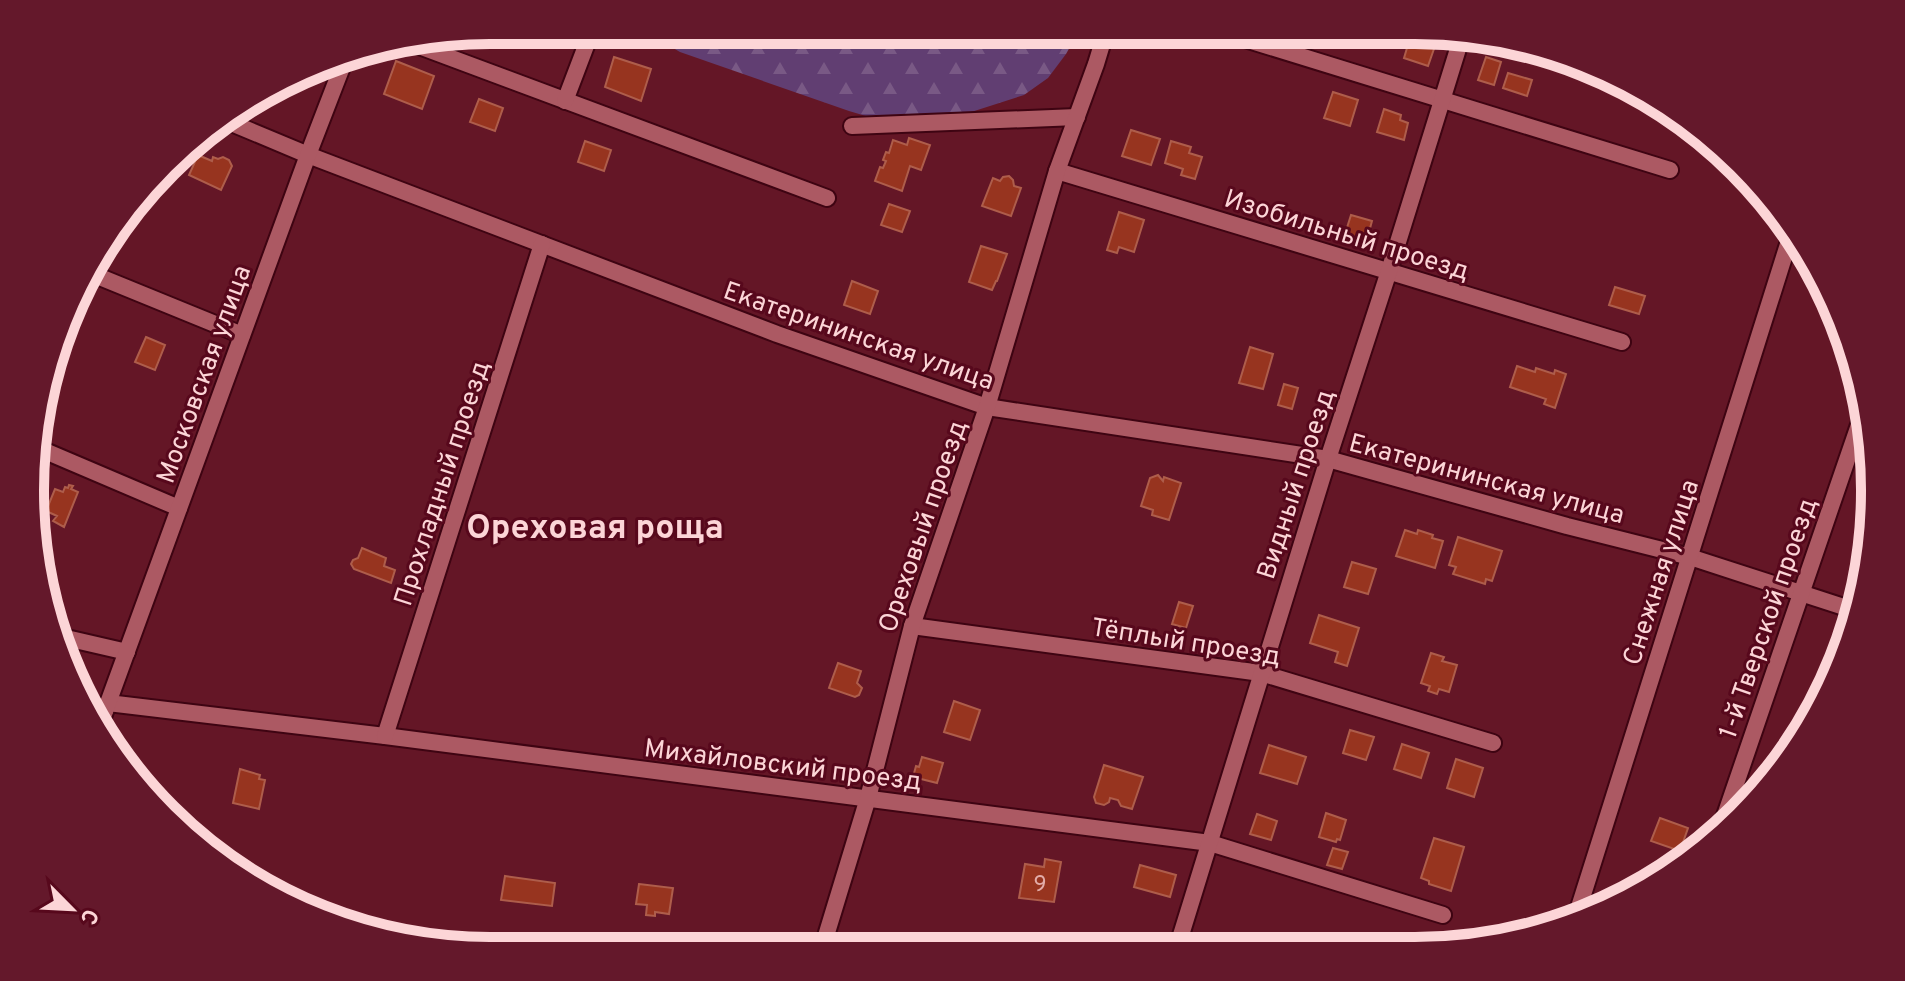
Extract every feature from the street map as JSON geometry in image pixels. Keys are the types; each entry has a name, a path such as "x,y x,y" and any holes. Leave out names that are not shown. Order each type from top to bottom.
{"street":[{"path":"565,101 587,44"},
{"name":"Ореховый проезд","path":"826,937 868,798 912,626 987,407 1057,171 1102,44"},
{"path":"1261,44 1670,170"},
{"name":"Видный проезд","path":"1180,937 1458,46"},
{"path":"427,49 827,198"},
{"name":"Московская улица","path":"104,713 341,70"},
{"path":"852,126 1077,117"},
{"name":"Екатерининская улица","path":"235,124 777,334 987,407 1328,459 1690,557 1846,608"},
{"name":"Изобильный проезд","path":"1057,171 1622,342"},
{"name":"Прохладный проезд","path":"385,736 542,244"},
{"name":"Снежная улица","path":"1580,905 1788,245"},
{"path":"99,277 242,335"},
{"name":"1-й Тверской проезд","path":"1727,809 1857,431"},
{"path":"46,451 179,508"},
{"name":"Тёплый проезд","path":"912,626 1261,673 1493,743"},
{"path":"70,639 127,652"},
{"name":"Михайловский проезд","path":"104,713 385,736 1210,843 1443,915"}],"green space":[{"path":"666,44 1072,44 1048,78 1024,95 965,114 876,119 680,52"}],"building":[{"path":"1408,44 1435,46 1428,66 1404,58"},
{"path":"614,57 651,69 641,101 605,87"},
{"path":"1486,57 1501,62 1494,85 1478,80"},
{"path":"396,61 434,76 422,109 384,94"},
{"path":"1508,73 1532,80 1527,96 1503,88"},
{"path":"1333,92 1358,100 1350,126 1324,118"},
{"path":"479,99 503,108 495,131 470,122"},
{"path":"1384,109 1401,115 1400,120 1408,123 1404,140 1377,132"},
{"path":"1131,130 1160,139 1151,165 1122,156"},
{"path":"909,138 930,145 921,170 910,166 902,191 875,181 893,140 907,145"},
{"path":"585,141 611,150 604,171 578,162"},
{"path":"1171,141 1191,147 1189,153 1202,157 1195,179 1181,175 1183,169 1165,163"},
{"path":"198,155 212,161 213,157 229,160 232,166 221,190 189,175"},
{"path":"1009,176 1014,186 1021,188 1011,216 982,206 993,178 1000,181"},
{"path":"889,204 910,211 902,232 881,225"},
{"path":"1119,212 1144,220 1134,252 1119,247 1117,253 1107,250"},
{"path":"1351,215 1372,221 1369,241 1345,234"},
{"path":"981,246 1007,254 992,290 969,282"},
{"path":"852,281 878,291 870,314 844,305"},
{"path":"1615,287 1645,296 1639,314 1609,305"},
{"path":"146,337 165,345 155,370 135,362"},
{"path":"1250,347 1273,354 1263,389 1239,383"},
{"path":"1517,366 1535,372 1536,368 1566,374 1555,408 1544,404 1546,399 1510,387"},
{"path":"1284,384 1298,388 1292,409 1278,405"},
{"path":"1158,475 1163,481 1164,477 1181,483 1169,520 1152,515 1153,510 1141,506 1150,478"},
{"path":"69,485 78,492 64,527 53,521 57,516 46,511 55,489 63,492"},
{"path":"1405,530 1417,534 1418,530 1443,541 1435,568 1396,556"},
{"path":"1458,537 1502,551 1492,581 1486,579 1485,584 1453,574 1456,567 1449,565"},
{"path":"362,548 386,558 384,566 395,570 391,583 354,569 351,564"},
{"path":"1352,562 1376,569 1368,594 1344,587"},
{"path":"1179,602 1193,606 1186,628 1172,624"},
{"path":"1319,615 1359,628 1347,666 1335,662 1338,652 1310,643"},
{"path":"1431,653 1444,657 1442,661 1457,665 1449,692 1439,689 1437,694 1428,691 1430,686 1421,683"},
{"path":"838,663 861,671 857,683 862,688 859,695 855,697 829,688"},
{"path":"954,701 980,710 970,740 944,732"},
{"path":"1350,730 1374,737 1366,760 1343,753"},
{"path":"1402,744 1429,753 1421,778 1394,769"},
{"path":"1269,745 1306,757 1297,784 1260,773"},
{"path":"922,757 943,763 937,783 913,777"},
{"path":"1456,759 1483,768 1474,797 1447,788"},
{"path":"1104,765 1143,777 1132,809 1110,798 1104,805 1096,803 1094,797"},
{"path":"240,769 260,775 259,779 265,780 259,809 233,803"},
{"path":"1326,813 1346,820 1340,840 1336,842 1319,837"},
{"path":"1257,814 1277,821 1271,840 1250,834"},
{"path":"1660,818 1688,828 1679,851 1651,841"},
{"path":"1434,838 1464,847 1451,891 1421,878"},
{"path":"1333,848 1348,852 1342,869 1327,865"},
{"path":"1045,859 1061,862 1054,902 1019,898 1025,864 1044,867"},
{"path":"1140,865 1176,875 1170,897 1134,887"},
{"path":"505,876 555,883 552,906 501,900"},
{"path":"639,884 673,888 669,914 655,912 655,916 646,915 647,905 636,904"}],"district":[{"name":"Ореховая роща","path":"595,526"}]}
